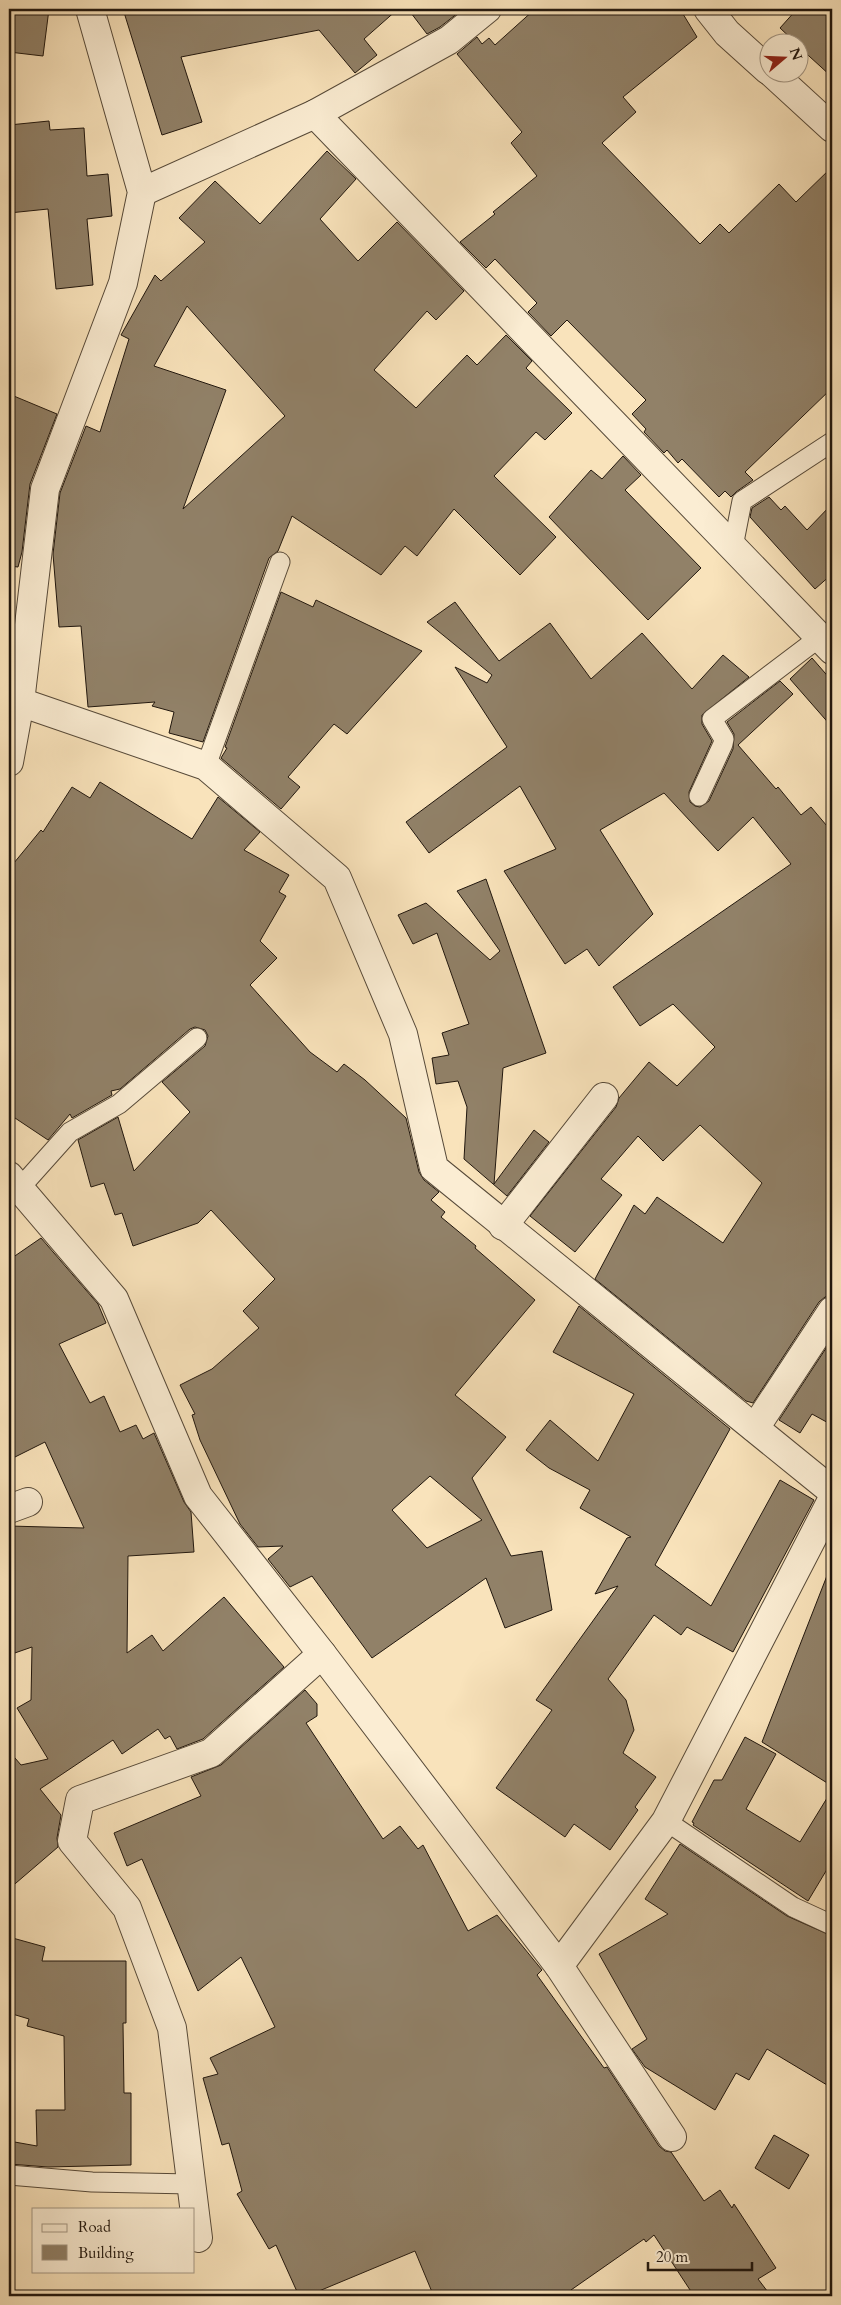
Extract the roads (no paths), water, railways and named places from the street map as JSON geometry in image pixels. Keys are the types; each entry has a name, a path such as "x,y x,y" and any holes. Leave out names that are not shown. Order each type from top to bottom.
{"street":[{"path":"9,762 20,702 46,490 122,283 142,192 90,9"},
{"path":"142,192 315,114 449,40 487,9"},
{"path":"708,9 727,33 758,60"},
{"path":"782,82 832,128"},
{"path":"315,114 826,643"},
{"path":"20,702 206,766 337,878 403,1034 434,1168 503,1226 832,1491"},
{"path":"503,1226 604,1096"},
{"path":"14,1182 114,1298 198,1496 322,1654 559,1966 672,2137"},
{"path":"755,1428 832,1311"},
{"path":"559,1966 666,1822 832,1500"},
{"path":"194,2208 172,2028 127,1908 72,1841 80,1800 211,1753 322,1654"},
{"path":"195,2215 198,2238"}],"lane":[{"path":"733,547 742,501 832,442"},
{"path":"206,766 280,562"},
{"path":"698,796 724,739 712,719 826,643"},
{"path":"14,1182 70,1132 119,1104 197,1038"},
{"path":"666,1822 793,1907 832,1925"},
{"path":"9,2175 92,2182 191,2184"}]}
